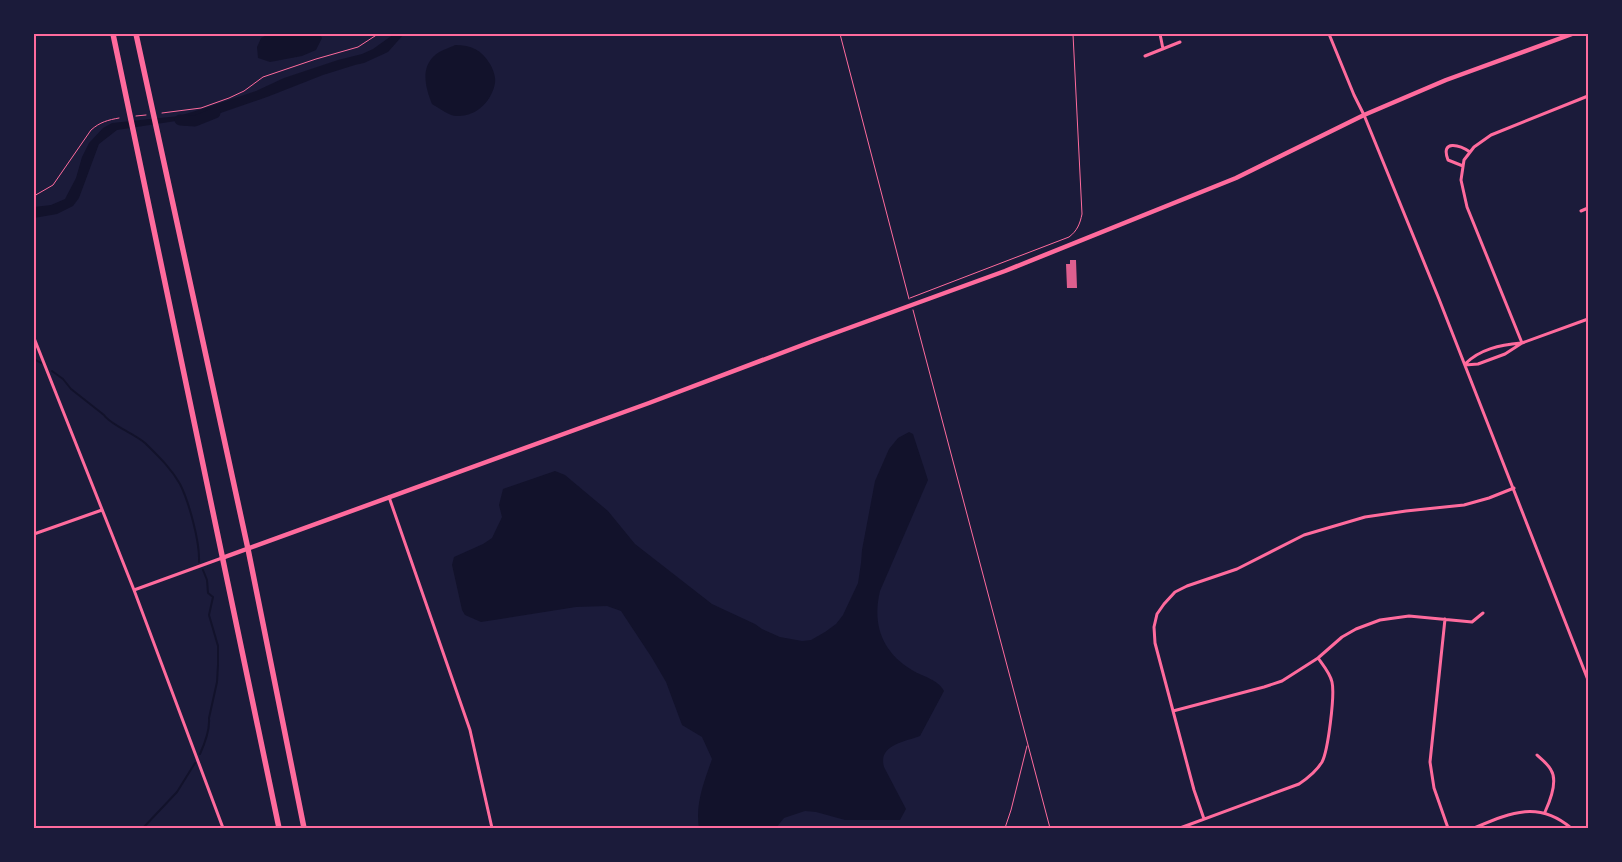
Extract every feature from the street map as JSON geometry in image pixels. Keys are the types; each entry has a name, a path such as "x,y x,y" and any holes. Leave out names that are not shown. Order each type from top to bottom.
{"main road":[{"path":"113,34 279,828"},
{"path":"136,34 248,549 304,828"}],"street":[{"path":"1160,34 1162,49"},
{"path":"1329,34 1364,115 1465,365 1588,680"},
{"path":"134,590 649,403 1022,264 1236,178 1364,115 1446,80 1572,34"},
{"path":"1145,56 1180,42"},
{"path":"1522,343 1467,207 1461,180 1464,160 1474,146 1491,135 1588,96"},
{"path":"1464,166 1448,160 1447,150 1450,146 1456,145 1470,152"},
{"path":"1582,211 1588,208"},
{"path":"1465,365 1478,364 1522,343 1588,319"},
{"path":"34,338 134,590 223,828"},
{"path":"1465,365 1474,355 1502,344 1522,343"},
{"path":"1204,819 1194,790 1154,635 1157,614 1175,592 1237,569 1289,541 1318,530 1381,514 1464,505 1514,488"},
{"path":"389,497 470,730 492,828"},
{"path":"34,534 102,510"},
{"path":"1173,711 1272,685 1294,675 1318,658 1342,637 1356,629 1380,620 1408,616 1472,622 1482,614"},
{"path":"1445,619 1430,762 1434,788 1448,828"},
{"path":"1180,828 1299,784 1315,772 1323,761 1333,689 1331,678 1318,658"},
{"path":"1537,755 1551,770 1553,782 1550,801 1545,812"},
{"path":"1474,828 1514,813 1529,811 1545,812 1571,828"}],"path":[{"path":"162,113 201,108 229,98 244,91 262,77 358,46 378,34"},
{"path":"840,34 909,299 1069,237 1080,224 1082,214 1073,34"},
{"path":"135,116 146,115"},
{"path":"34,196 53,185 97,124 119,118"},
{"path":"914,313 1050,828"},
{"path":"1004,828 1011,810 1028,745"}],"shaded area":[{"path":"269,34 320,34 322,38 316,50 302,56 270,62 258,58 257,47 261,38"},
{"path":"394,34 404,34 388,52 364,63 323,75 267,97 189,123 176,121 117,130 99,144 79,198 73,206 57,214 34,218 34,207 51,205 65,199 76,178 82,157 89,143 103,128 112,123 179,116 205,108 256,91 284,78 362,54 373,49"},
{"path":"455,45 471,47 480,52 490,64 495,78 493,90 487,102 477,111 464,116 451,115 432,104 426,86 426,73 430,61 434,56"},
{"path":"909,432 913,434 928,480 880,591 877,615 882,636 893,655 912,670 938,684 944,691 920,736 894,746 885,754 883,760 884,767 906,809 900,820 845,820 805,811 784,818 776,828 699,828 699,802 712,759 702,737 682,725 666,682 621,611 607,606 576,607 481,622 465,615 462,610 452,565 454,557 492,538 502,517 499,505 503,489 555,471 565,475 608,511 635,544 712,604 780,637 802,641 811,640 836,624 843,615 858,583 875,481 889,449 898,438"}],"building":[{"path":"1070,260 1076,260 1077,288 1067,288 1066,264 1070,264"}],"waterway":[{"path":"180,120 195,121 215,113"},
{"path":"34,359 41,363"},
{"path":"52,371 111,422 145,443 173,473 180,484 190,511 198,544 199,562"},
{"path":"200,754 208,732 217,682 218,665 218,646 209,615 213,597 208,593 207,580 203,570"},
{"path":"143,828 177,792 195,763"}]}
